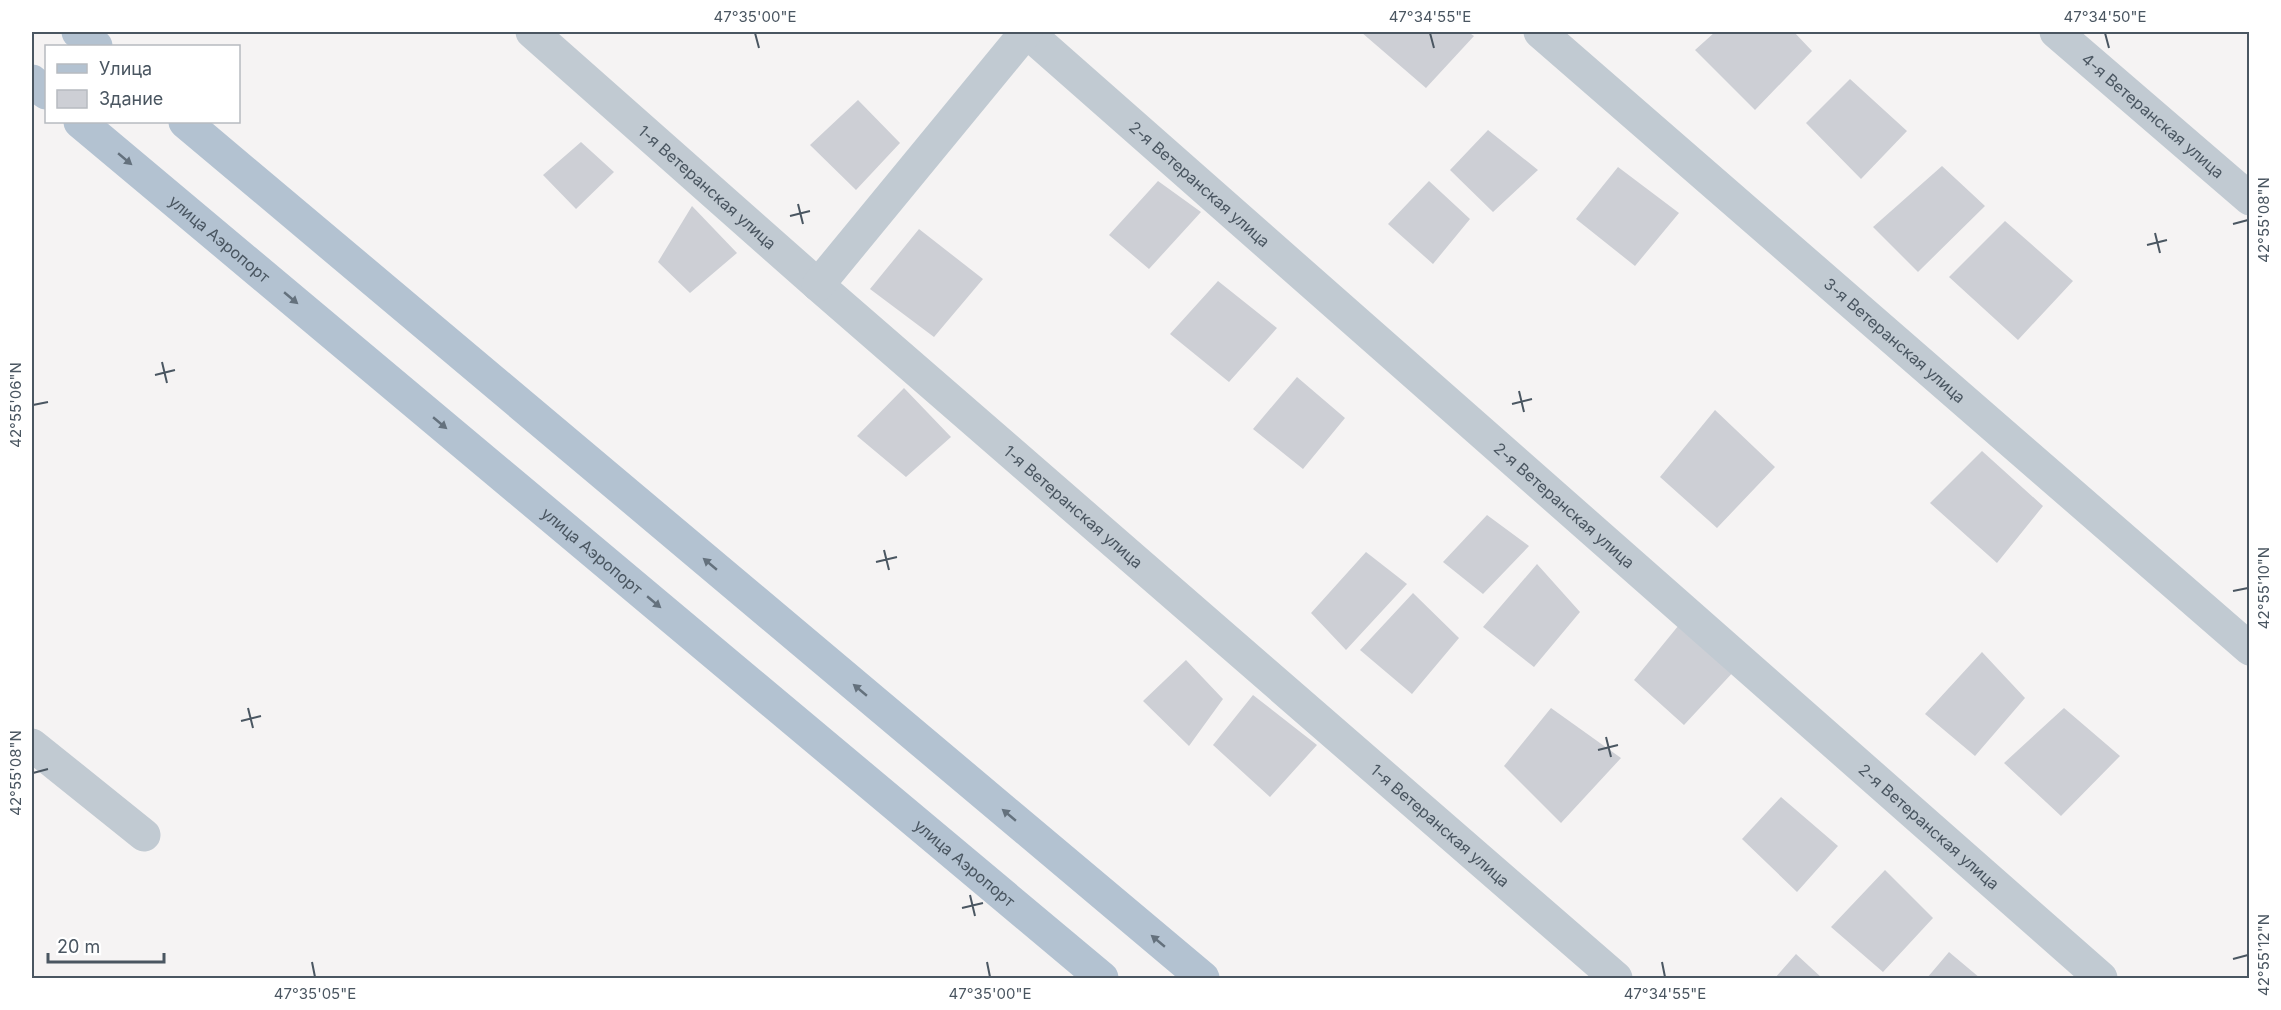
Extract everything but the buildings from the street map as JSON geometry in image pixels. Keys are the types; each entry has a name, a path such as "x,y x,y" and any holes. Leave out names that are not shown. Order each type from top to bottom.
{"main road":[{"path":"78,32 95,45"},
{"path":"32,81 45,92"},
{"name":"улица Аэропорт","path":"81,123 1102,978"},
{"path":"186,123 1203,978"}],"street":[{"name":"1-я Ветеранская улица","path":"532,32 818,285 1616,978"},
{"path":"818,285 1026,32"},
{"name":"2-я Ветеранская улица","path":"1026,32 2101,978"},
{"name":"3-я Ветеранская улица","path":"1540,32 2250,649"},
{"name":"4-я Ветеранская улица","path":"2056,32 2250,199"},
{"path":"32,745 144,836"}]}
